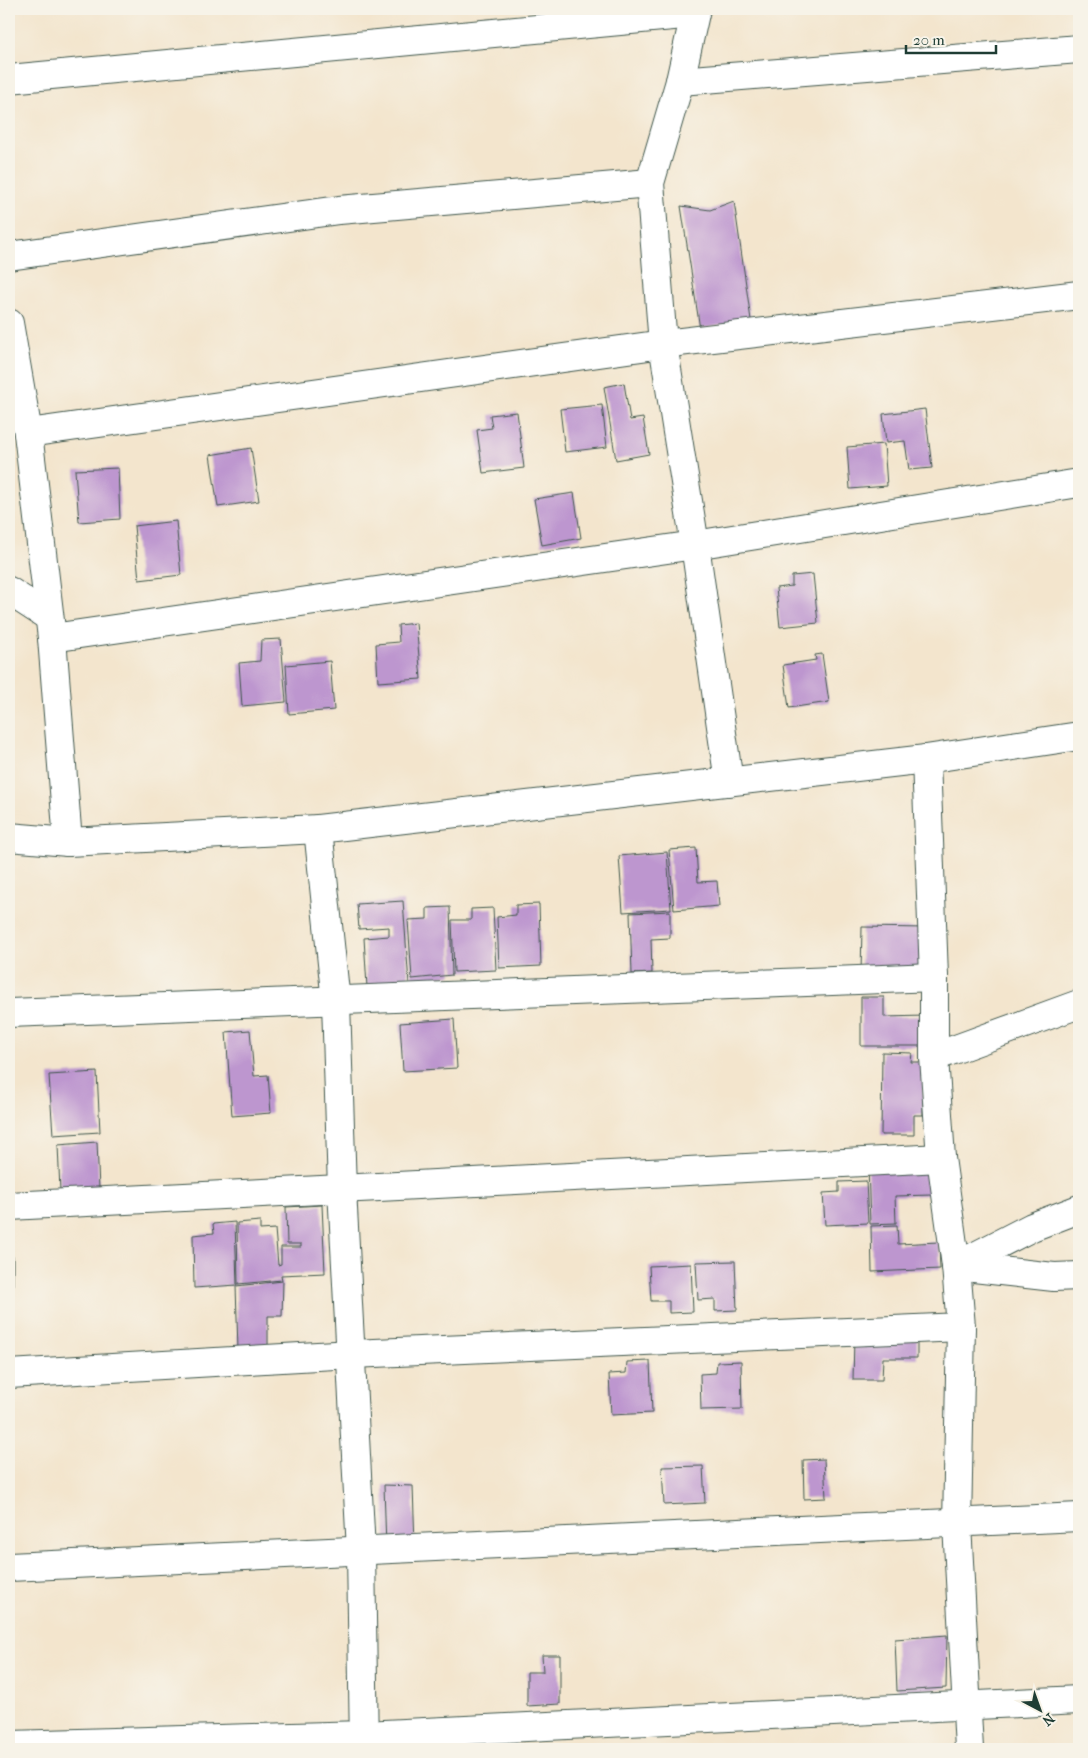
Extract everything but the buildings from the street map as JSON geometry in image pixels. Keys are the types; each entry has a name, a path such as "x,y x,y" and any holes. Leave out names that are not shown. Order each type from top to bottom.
{"street":[{"path":"9,79 695,11 680,81 650,183 663,344 695,544 729,782"},
{"path":"680,81 1079,49"},
{"path":"9,256 339,210 650,183"},
{"path":"28,432 663,344 1079,295"},
{"path":"9,324 28,432 51,627 68,842"},
{"path":"9,591 51,627 695,544 1079,483"},
{"path":"9,837 68,842 318,829 926,759 1079,736"},
{"path":"926,759 934,977 934,1057 941,1158 956,1266 961,1328 957,1524 969,1749"},
{"path":"318,829 336,1002 342,1189 361,1551 363,1742"},
{"path":"9,1014 934,977"},
{"path":"934,1057 1079,1004"},
{"path":"9,1206 941,1158"},
{"path":"956,1266 1032,1227 1079,1209"},
{"path":"956,1266 1054,1277 1079,1276"},
{"path":"9,1374 352,1354 961,1328"},
{"path":"9,1567 1079,1517"},
{"path":"9,1745 363,1742 968,1705 1079,1700"}]}
